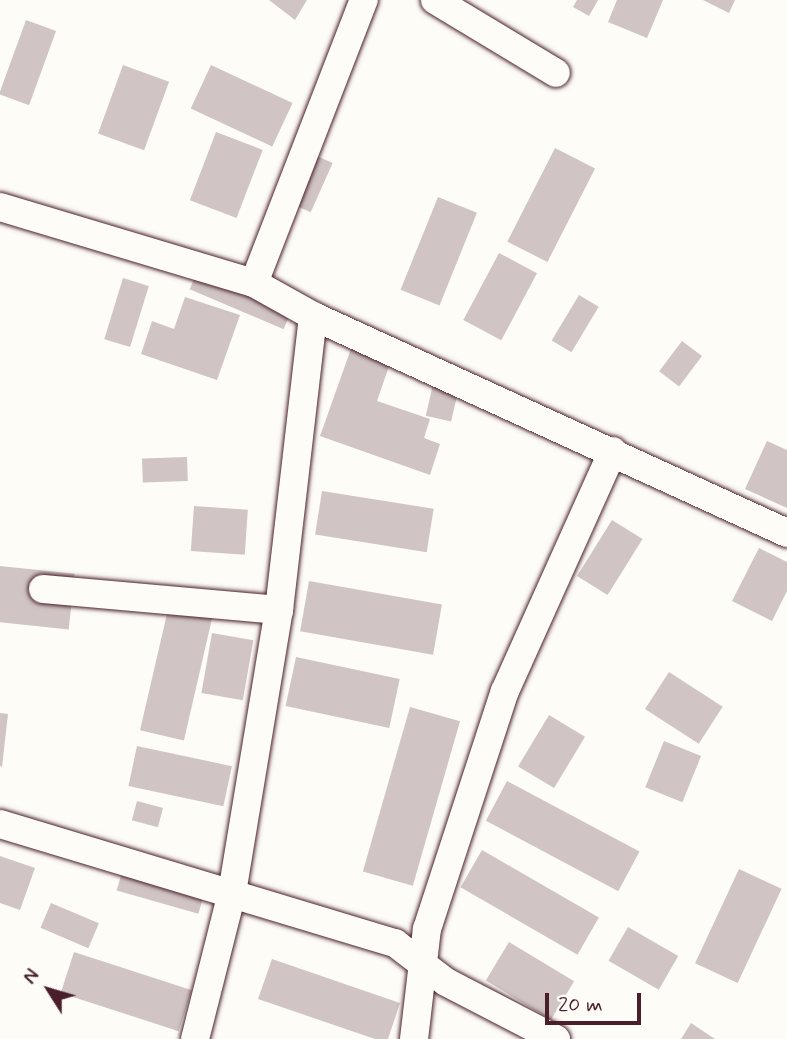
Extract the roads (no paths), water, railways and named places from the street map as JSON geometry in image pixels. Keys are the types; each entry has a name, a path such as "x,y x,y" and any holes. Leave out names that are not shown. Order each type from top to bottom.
{"street":[{"path":"254,283 364,0"},
{"path":"435,0 556,73"},
{"path":"0,207 254,283 313,316 613,451 787,533"},
{"path":"195,1039 232,893 279,610 313,316"},
{"path":"414,1039 426,967 427,929 505,691 613,451"},
{"path":"43,589 279,610"},
{"path":"0,824 395,943 446,982 556,1039"}]}
